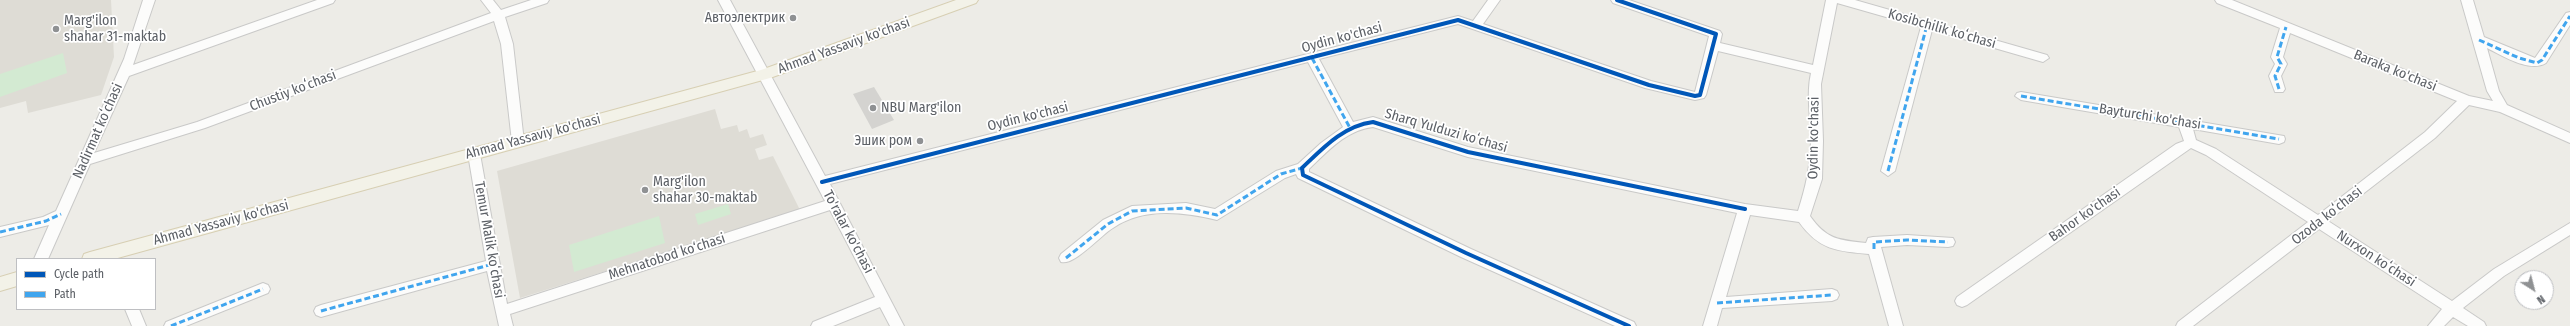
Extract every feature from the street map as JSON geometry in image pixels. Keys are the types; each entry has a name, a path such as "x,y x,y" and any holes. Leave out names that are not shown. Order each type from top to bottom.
{"main road":[{"name":"Ahmad Yassaviy ko'chasi","path":"96,258 109,256 765,74 971,0"},
{"path":"0,284 16,279"}],"street":[{"name":"Nadirmat koʻchasi","path":"41,258 124,73 150,0"},
{"path":"124,73 329,0"},
{"path":"487,0 498,14 507,44 518,142"},
{"name":"Chustiy koʻchasi","path":"85,161 182,132 498,14 543,0"},
{"name":"To'ralar ko'chasi","path":"724,0 765,74 897,326"},
{"path":"1476,26 1494,0"},
{"path":"1617,0 1713,31 1716,34 1714,46 1816,70"},
{"name":"Oydin ko'chasi","path":"1804,217 1815,179 1816,70 1832,0"},
{"name":"Kosibchilik koʻchasi","path":"1841,0 2042,58"},
{"name":"Baraka ko'chasi","path":"2221,0 2466,100 2502,108 2570,138"},
{"path":"2466,0 2493,91 2502,108"},
{"path":"2479,40 2519,58 2537,63 2542,60 2570,16"},
{"name":"Oydin ko'chasi","path":"822,182 840,176 1312,58 1450,21 1458,20 1649,85 1695,96 1700,95 1714,46"},
{"path":"1888,171 1927,25"},
{"path":"2279,89 2275,76 2281,64 2277,56 2286,27"},
{"path":"1312,58 1350,128"},
{"name":"Bayturchi ko'chasi","path":"2021,96 2279,139"},
{"name":"Ozoda koʻchasi","path":"2183,326 2320,223 2441,126 2466,100"},
{"name":"Sharq Yulduzi koʻchasi","path":"1302,168 1350,128 1364,122 1373,122 1468,152 1745,209 1804,217"},
{"path":"2184,122 2191,143"},
{"name":"Nurxon koʻchasi","path":"2191,143 2211,152 2479,326"},
{"name":"Bahor ko'chasi","path":"1962,301 2181,147 2191,143"},
{"name":"Temur Malik koʻchasi","path":"474,154 493,264 506,326"},
{"path":"1066,258 1108,224 1132,211 1186,208 1217,215 1281,174 1302,168 1303,175 1466,253 1629,326"},
{"name":"Mehnatobod ko‘chasi","path":"502,311 833,204"},
{"path":"1710,326 1745,209"},
{"path":"0,232 46,221 61,214"},
{"path":"1804,217 1819,238 1832,245 1874,249"},
{"path":"2435,326 2451,308 2496,274 2570,228"},
{"path":"1896,326 1874,249 1874,242 1907,240 1948,242"},
{"path":"321,311 493,264"},
{"path":"171,326 263,289"},
{"path":"1717,304 1832,294"},
{"path":"818,326 883,300"},
{"path":"132,310 139,326"}],"shaded area":[{"name":"Marg'ilon shahar 31-maktab","path":"0,0 111,0 114,57 101,95 28,113 26,101 0,108"},
{"name":"Marg'ilon shahar 30-maktab","path":"715,109 721,129 737,125 739,132 747,129 750,138 763,134 767,145 755,149 759,160 773,156 800,210 520,298 497,171"}],"green space":[{"path":"63,53 67,73 0,97 0,74"},
{"path":"728,204 731,214 698,225 695,214"},
{"path":"659,216 665,243 574,272 569,245"}],"building":[{"name":"NBU Marg'ilon","path":"874,87 894,120 872,129 853,94"}],"marked path":[{"path":"2479,40 2519,58 2537,63 2542,60 2570,16"},
{"path":"1888,171 1927,25"},
{"path":"2279,89 2275,76 2281,64 2277,57 2286,27"},
{"path":"1312,58 1350,128"},
{"path":"2021,96 2279,139"},
{"path":"1066,258 1108,224 1132,211 1186,208 1217,215 1281,174 1302,168"},
{"path":"0,232 46,221 61,214"},
{"path":"1874,249 1874,242 1907,240 1948,242"},
{"path":"321,311 493,264"},
{"path":"171,326 263,289"},
{"path":"1717,303 1832,295"}],"cycle path":[{"path":"822,182 839,176 1458,20 1649,85 1695,96 1700,95 1716,34 1617,0"},
{"path":"1629,326 1466,253 1303,175 1302,168 1325,146 1343,132 1363,123 1373,122 1468,152 1745,209"}],"place":[{"name":"Автоэлектрик","path":"793,18"},
{"name":"Marg'ilon shahar 31-maktab","path":"56,29"},
{"name":"NBU Marg'ilon","path":"873,108"},
{"name":"Эшик ром","path":"920,141"},
{"name":"Marg'ilon shahar 30-maktab","path":"645,190"}]}
